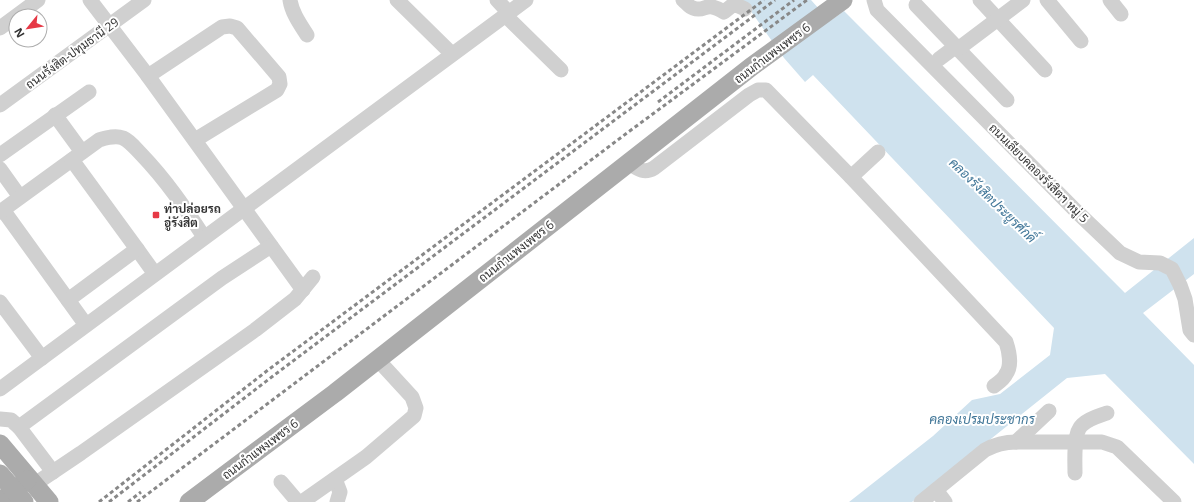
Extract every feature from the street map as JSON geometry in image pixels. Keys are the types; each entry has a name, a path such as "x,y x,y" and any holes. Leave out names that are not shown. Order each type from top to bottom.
{"main road":[{"name":"ถนนกำแพงเพชร 6","path":"189,502 378,360 751,68 843,0"},
{"path":"0,444 48,502"},
{"path":"0,474 24,502"},
{"path":"0,502 32,481"}],"street":[{"path":"0,28 38,0"},
{"path":"90,0 148,76 303,290"},
{"name":"ถนนรังสิต-ปทุมธานี 29","path":"0,105 144,0"},
{"path":"290,0 297,20 307,35"},
{"path":"397,0 452,54"},
{"path":"497,0 508,14 561,70"},
{"path":"0,389 526,0"},
{"path":"683,0 692,8 699,9 709,3 714,3 724,12 734,4 744,9"},
{"name":"ถนนเลียบคลองรังสิตฯ หมู่ 5","path":"874,0 877,10 1072,208 1120,253 1139,262 1160,263 1172,269 1186,294 1190,330 1194,335"},
{"path":"980,0 1045,70"},
{"path":"938,59 998,19 1023,0"},
{"path":"1047,0 1081,41"},
{"path":"1110,0 1121,14"},
{"path":"916,6 1007,100"},
{"path":"148,76 222,27 230,26 237,28 279,77 280,84 277,90 195,140"},
{"path":"629,163 639,170 649,171 749,95 762,89 766,90 851,177 1006,342 1009,367 1006,375 994,386"},
{"path":"0,155 89,92"},
{"path":"55,115 77,156 137,249 155,274"},
{"path":"86,325 1,211 99,140 113,137 123,138 156,169 204,237"},
{"path":"851,177 878,152"},
{"path":"0,169 20,197"},
{"path":"19,427 222,278 271,246"},
{"path":"68,300 137,249"},
{"path":"32,481 53,472 255,330 285,308 303,290 313,277"},
{"path":"0,302 42,358"},
{"path":"302,502 381,446 414,416 416,408 412,397 378,360"},
{"path":"1016,442 1049,411"},
{"path":"1075,473 1078,429 1092,418 1107,413"},
{"path":"0,419 11,420 19,427 53,472"},
{"path":"921,502 995,444 1004,442 1102,442 1117,447 1174,502"},
{"path":"335,479 340,492 337,502"},
{"path":"281,482 298,502"},
{"path":"936,490 945,502"}],"water":[{"path":"743,0 811,0 830,21 844,11 1125,293 1194,238 1194,274 1143,313 1194,365 1194,464 1105,374 1067,378 912,502 849,502 933,436 972,400 1000,394 1050,355 1054,328 813,75 805,82 784,58"}],"railway":[{"path":"99,502 268,370 764,0"},
{"path":"109,502 273,376 775,0"},
{"path":"658,102 794,0"},
{"path":"137,502 627,133 807,0"},
{"path":"128,502 141,492"}],"place":[{"name":"ท่าปล่อยรถ อู่รังสิต","path":"156,215"}],"water label":[{"name":"คลองรังสิตประยูรศักดิ์","path":"993,200"},
{"name":"คลองเปรมประชากร","path":"982,419"}]}
